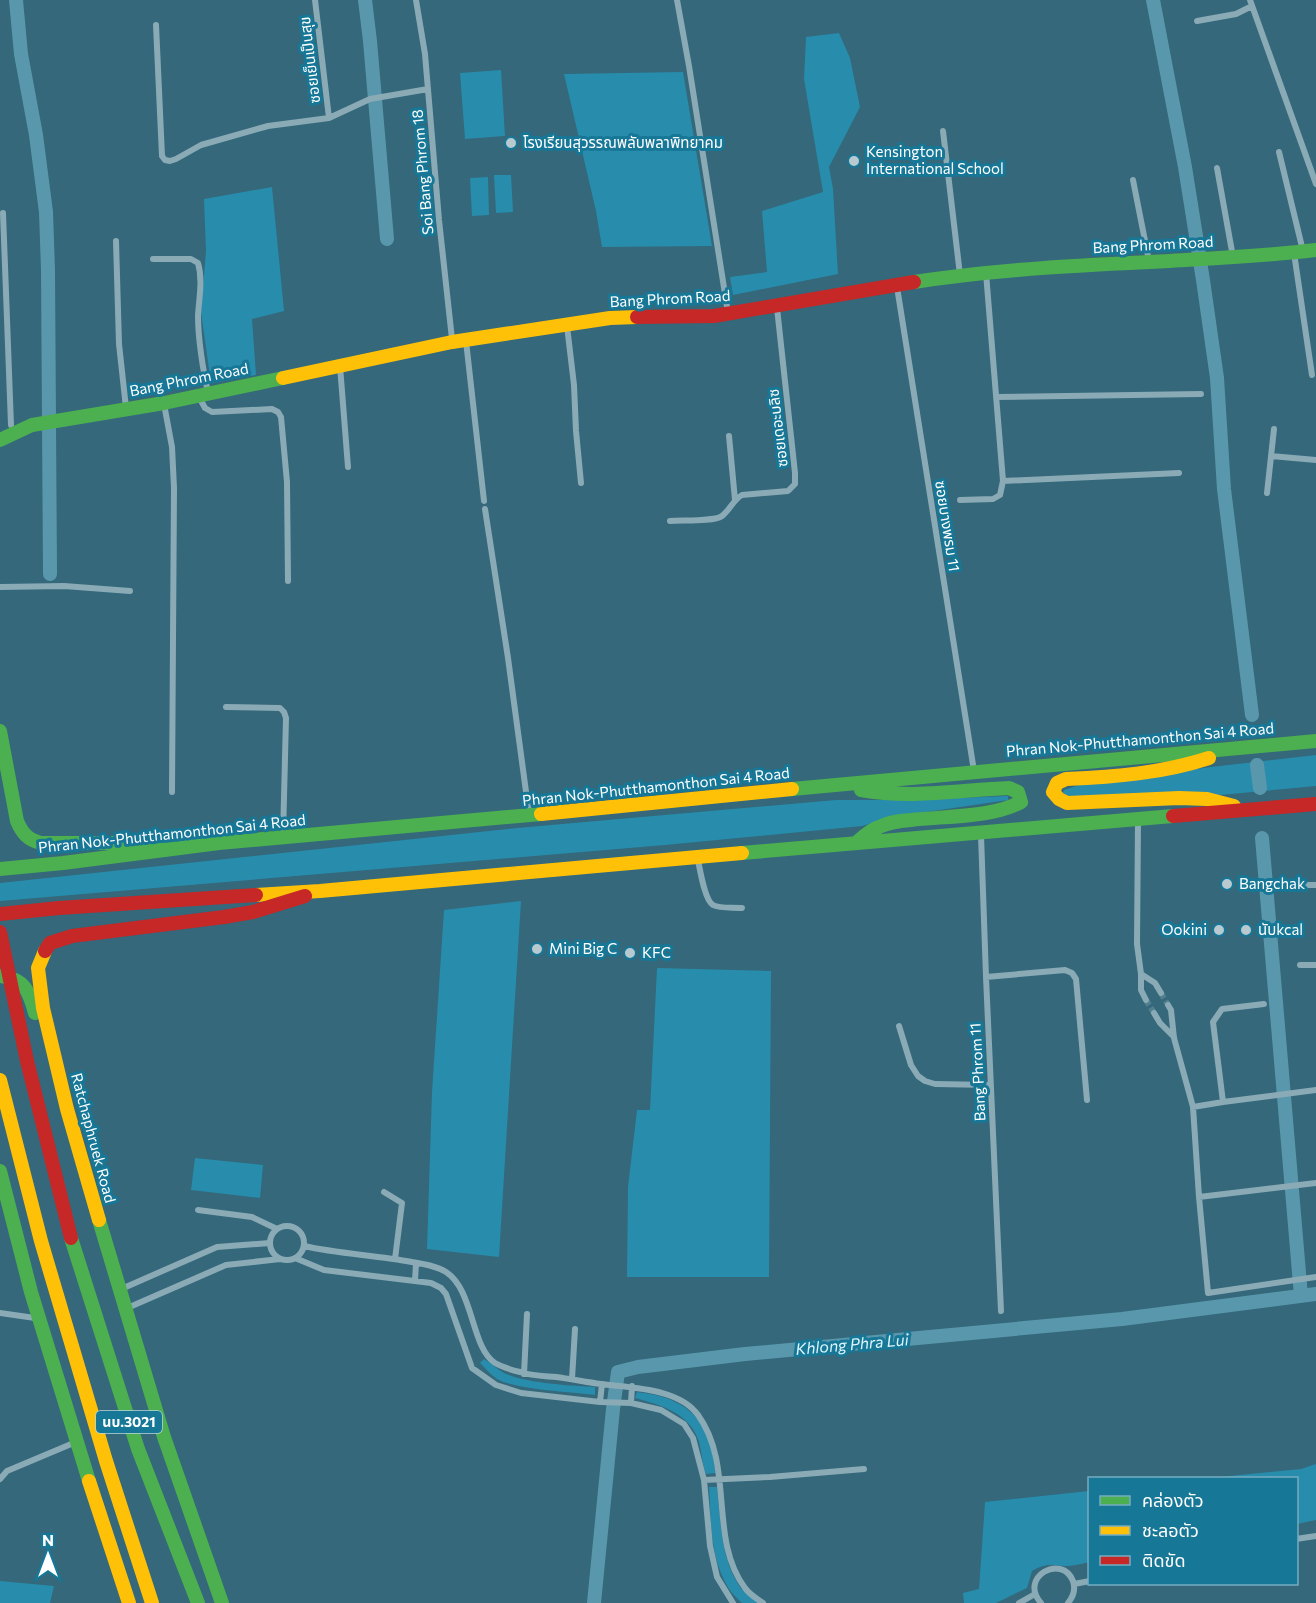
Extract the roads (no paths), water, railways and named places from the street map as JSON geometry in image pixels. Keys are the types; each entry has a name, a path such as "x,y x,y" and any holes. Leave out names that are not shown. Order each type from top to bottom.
{"main road":[{"name":"Bang Phrom Road","path":"5,425 44,423 126,409 459,342 610,318 714,316 960,275 1304,251"},
{"name":"Bang Phrom Road","path":"0,440 44,423"},
{"path":"0,731 17,820 26,838 41,843 219,843"},
{"name":"Phran Nok-Phutthamonthon Sai 4 Road","path":"0,869 219,843 529,816 1316,741"},
{"path":"1225,749 1209,758 1182,766 1058,781 1053,792 1066,804 1179,798 1207,799 1247,810"},
{"path":"846,785 863,791 892,794 1009,788 1017,790 1021,796 1021,802 1017,806 884,824 873,829 855,843"},
{"path":"0,914 58,908 320,891 1316,804"},
{"name":"Ratchaphruek Road","path":"222,1603 164,1437 124,1309 67,1109 43,1008 38,968 43,953 50,943 72,936 253,912 320,891"},
{"name":"นบ.3021","path":"0,932 27,1061 71,1238 138,1449 198,1603"},
{"path":"0,976 13,978 29,993 67,1109"},
{"name":"นบ.3021","path":"0,1080 41,1241 106,1461 152,1603"},
{"name":"นบ.3021","path":"0,1171 9,1215 38,1318 129,1603"}],"street":[{"name":"ซอยเย็นเป็นสุข","path":"315,0 329,118"},
{"name":"Soi Bang Phrom 18","path":"416,0 425,54 439,220 484,501"},
{"path":"676,0 693,89 728,314"},
{"path":"1197,21 1236,14 1251,3 1316,184"},
{"path":"156,25 162,156 165,160 176,159 201,145 268,126 329,118 370,99 428,89"},
{"path":"943,131 960,275"},
{"path":"1279,152 1304,251 1312,375"},
{"path":"1217,168 1233,257"},
{"path":"1133,180 1150,262"},
{"path":"3,213 5,425"},
{"path":"116,241 119,344 126,409"},
{"path":"153,259 191,259 198,263 201,272 198,318 205,377 205,408 212,412 272,409 281,417 287,482 288,581"},
{"path":"960,500 993,499 1000,495 1003,481 986,273"},
{"name":"ซอยบางพรม 11","path":"896,285 974,772"},
{"name":"ซอยเดอะบลิซ","path":"670,521 719,518 742,495 788,491 795,484 776,304"},
{"path":"567,325 581,483"},
{"path":"340,366 348,467"},
{"path":"996,397 1201,394"},
{"path":"164,402 172,447 174,488 172,792"},
{"path":"1267,493 1274,429"},
{"path":"729,436 735,500"},
{"path":"1271,456 1316,460"},
{"path":"1003,481 1179,472"},
{"path":"485,509 529,816"},
{"path":"0,587 64,586 130,591"},
{"path":"226,707 280,708 284,712 286,718 283,837"},
{"path":"1138,819 1137,944 1141,990 1146,1000"},
{"name":"Bang Phrom 11","path":"981,832 1001,1311"},
{"path":"697,857 710,903 715,906 742,908"},
{"path":"1300,885 1316,885"},
{"path":"1300,965 1316,965"},
{"path":"986,977 1065,970 1072,973 1076,979 1087,1100"},
{"path":"1141,974 1155,983 1161,993"},
{"path":"1223,1102 1213,1022 1222,1009 1264,1004"},
{"path":"1168,1005 1171,1010 1174,1038 1193,1107 1208,1293 1316,1278"},
{"path":"1154,1013 1174,1038"},
{"path":"899,1026 911,1065 918,1076 925,1081 935,1084 990,1085"},
{"path":"1193,1107 1316,1090"},
{"path":"1199,1197 1316,1183"},
{"path":"384,1192 402,1203 395,1258"},
{"path":"198,1210 252,1217 277,1229"},
{"path":"290,1226 298,1230 303,1238 304,1246 295,1258 285,1260 273,1252 270,1243 277,1229 290,1226"},
{"path":"119,1290 217,1247 270,1243"},
{"path":"304,1246 325,1251 395,1258 434,1266 447,1273 456,1281 468,1304 484,1353 494,1362 524,1374 629,1386 676,1397 696,1412 707,1428 712,1442 720,1480 726,1542 734,1569 746,1590 763,1603"},
{"path":"124,1309 226,1265 280,1258"},
{"path":"295,1258 324,1270 431,1283 441,1288 446,1294 472,1368 496,1385 521,1393 629,1403 661,1410 684,1424 693,1438 704,1480 710,1546 715,1567 719,1581 733,1603"},
{"path":"415,1281 416,1263"},
{"path":"0,1313 38,1318"},
{"path":"524,1374 527,1314"},
{"path":"572,1379 575,1329"},
{"path":"602,1402 605,1384"},
{"path":"629,1386 629,1403"},
{"path":"0,1479 7,1471 76,1442"},
{"path":"704,1480 770,1478 864,1469"},
{"path":"1298,1539 1316,1536"},
{"path":"1041,1603 1035,1594 1037,1579 1049,1569 1059,1569 1071,1578 1074,1584 1074,1593 1068,1603"},
{"path":"1074,1584 1088,1581"},
{"path":"1019,1603 1035,1594"}],"waterway":[{"path":"16,0 21,54 36,135 46,212 50,574"},
{"path":"365,0 387,239"},
{"path":"1153,0 1185,167 1217,378 1224,489 1252,715"},
{"path":"1257,765 1260,788"},
{"path":"1262,838 1301,1296"},
{"name":"Khlong Phra Lui","path":"594,1603 618,1372 638,1367 745,1354 1122,1319 1316,1294"}],"tunnel":[{"path":"1161,993 1168,1005"},
{"path":"1146,1000 1154,1013"}],"place":[{"name":"โรงเรียนสุวรรณพลับพลาพิทยาคม","path":"511,143"},
{"name":"Kensington International School","path":"854,161"},
{"name":"Bangchak","path":"1227,884"},
{"name":"Ookini","path":"1219,930"},
{"name":"นับkcal","path":"1246,930"},
{"name":"Mini Big C","path":"537,949"},
{"name":"KFC","path":"630,953"}]}
